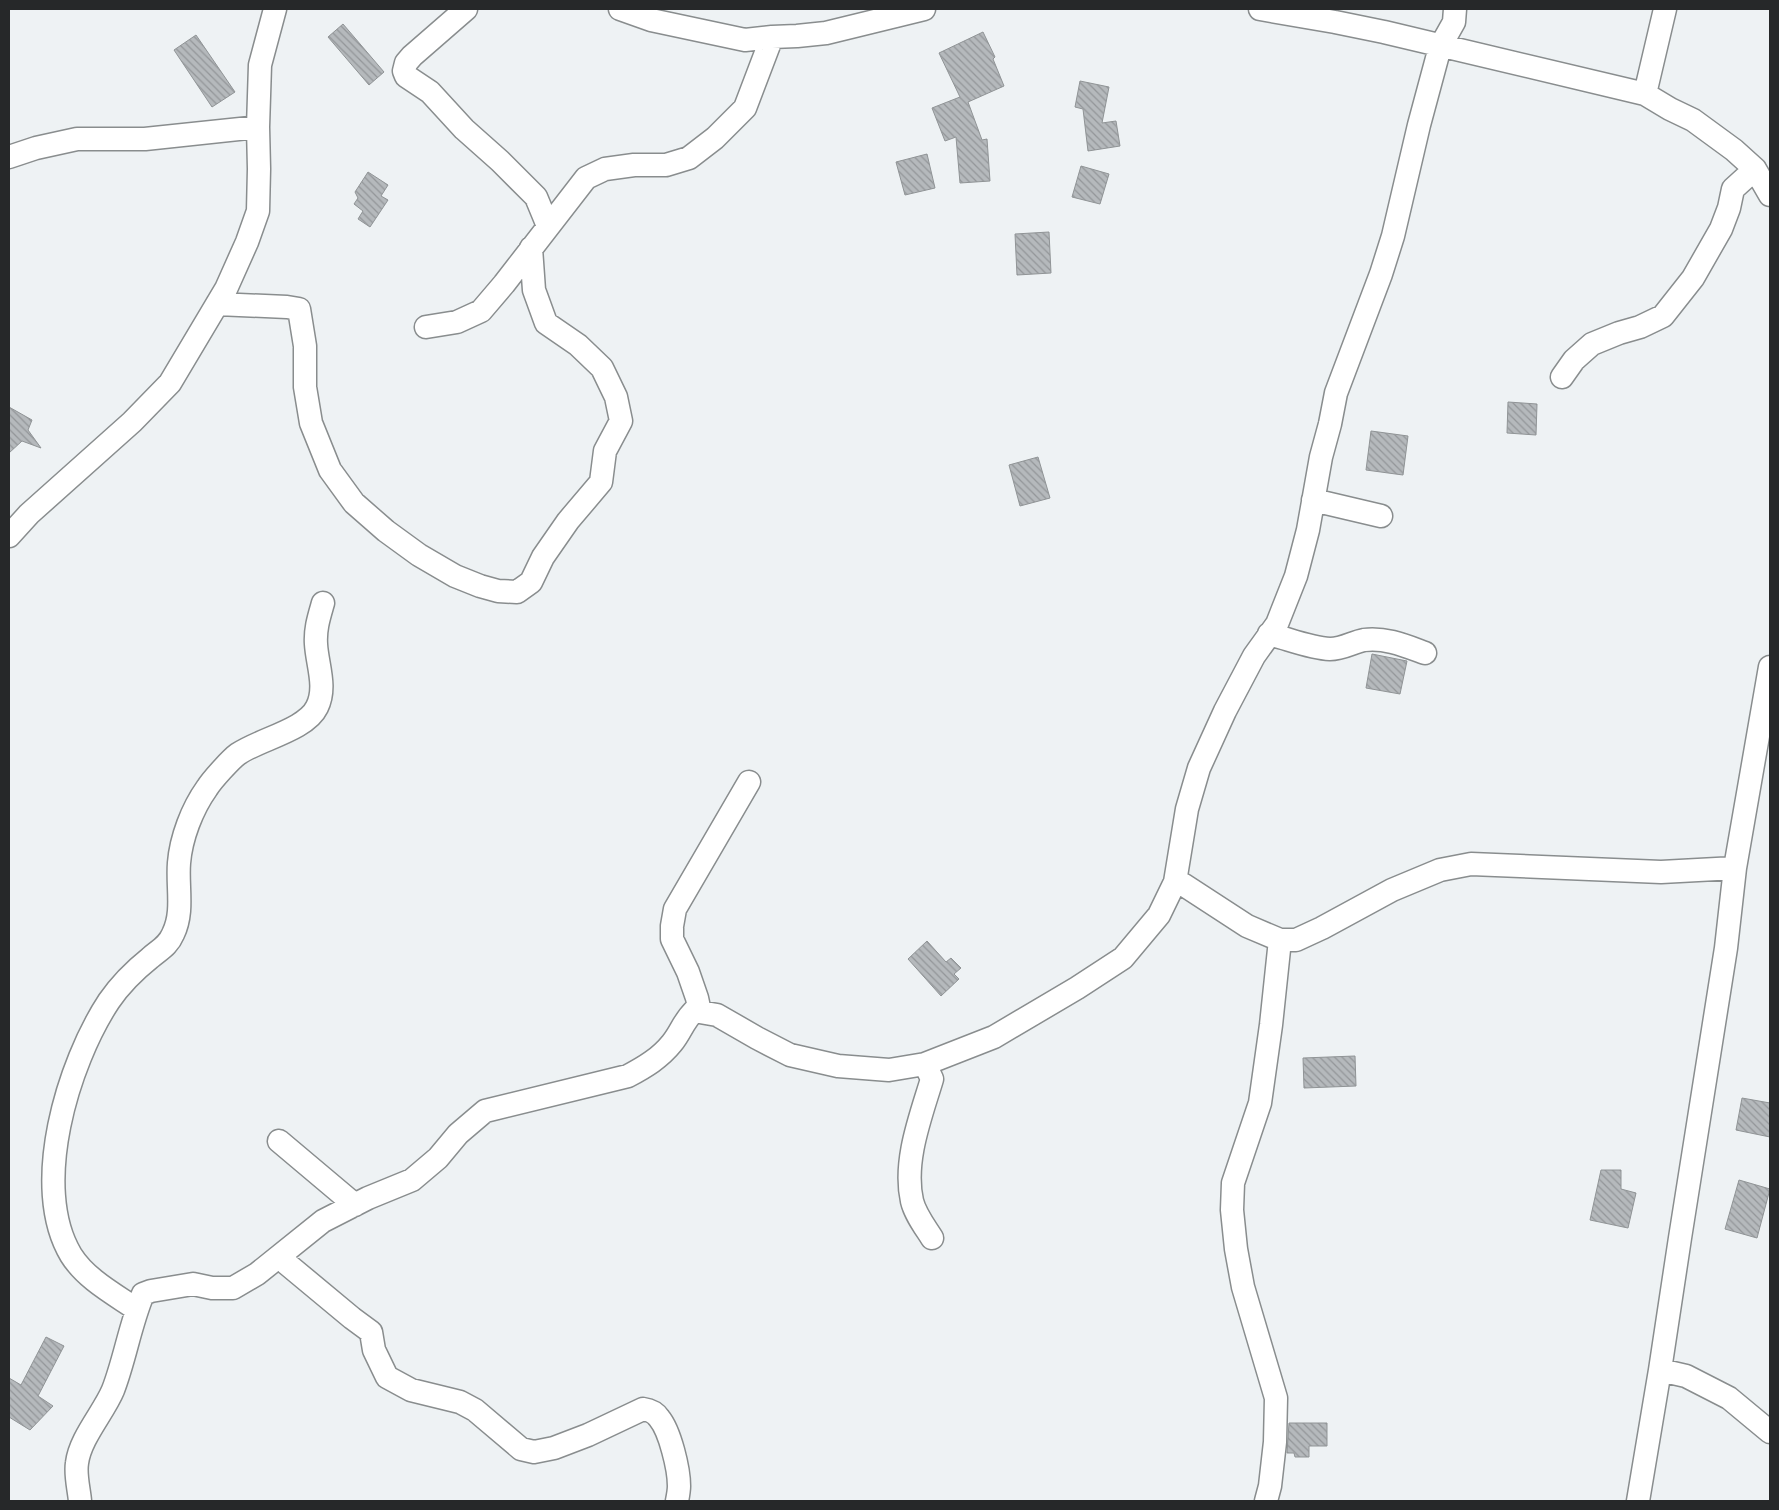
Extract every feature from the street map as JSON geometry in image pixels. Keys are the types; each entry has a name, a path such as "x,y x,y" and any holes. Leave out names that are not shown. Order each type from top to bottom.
{"street":[{"path":"9,536 29,514 132,422 170,383 226,289 258,211 260,65 274,9"},
{"path":"466,9 412,56 406,63 404,71 406,76 430,92 464,129 536,197 548,226"},
{"path":"620,9 651,20 745,40 826,33 924,9"},
{"path":"1260,9 1335,22 1440,47 1484,55 1645,94 1693,120 1734,150 1755,169 1770,195"},
{"path":"80,1501 77,1462 85,1440 112,1392 142,1294 192,1284 212,1288 233,1288 257,1274 323,1221 412,1180 438,1158 458,1134 485,1111 628,1076 650,1064 672,1043 685,1020 694,1011 717,1015 790,1055 838,1066 889,1070 925,1064 994,1037 1077,988 1122,958 1159,915 1175,882 1186,809 1199,768 1225,711 1254,656 1277,624 1296,576 1308,530 1336,393 1381,274 1393,236 1419,125 1440,47 1454,22 1455,9"},
{"path":"1645,94 1665,9"},
{"path":"426,327 457,322 481,311 586,178 605,169 634,165 666,165 689,158 715,138 745,108 772,37"},
{"path":"9,157 36,148 77,140 145,139 258,127"},
{"path":"1562,377 1574,360 1592,344 1640,327 1663,316 1693,278 1721,229 1729,208 1733,189 1755,169"},
{"path":"218,304 299,309 305,346 305,387 311,423 330,470 354,503 386,531 455,576 498,591 517,592 531,582 543,558 568,521 601,482 605,451 621,421 616,397 602,368 578,345 546,323 534,290 531,248"},
{"path":"1313,500 1381,516"},
{"path":"136,1309 92,1279 72,1255 58,1221 54,1182 57,1131 64,1104 69,1086 93,1029 109,1000 129,976 167,945 174,933 179,911 178,863 182,845 191,819 207,788 238,755 269,738 296,727 308,718 317,707 321,678 316,646 316,624 323,602"},
{"path":"1269,634 1320,648 1332,649 1363,640 1380,639 1425,653"},
{"path":"1638,1501 1726,948 1735,868 1770,667"},
{"path":"700,1012 688,972 672,939 675,909 749,782"},
{"path":"1175,882 1184,885 1222,912 1246,926 1280,940 1296,940 1392,890 1440,870 1470,864 1661,872 1735,868"},
{"path":"1266,1501 1270,1486 1275,1442 1276,1398 1243,1287 1236,1249 1232,1210 1233,1183 1260,1103 1280,940"},
{"path":"925,1064 932,1079 910,1160 912,1201 922,1223 932,1238"},
{"path":"279,1141 355,1205"},
{"path":"280,1256 287,1264 371,1332 374,1350 387,1378 411,1390 460,1402 475,1410 521,1449 534,1452 554,1448 588,1435 642,1409 654,1413 666,1430 676,1462 679,1485 677,1501"},
{"path":"1660,1370 1686,1376 1729,1398 1770,1432"}],"building":[{"path":"343,24 384,72 369,85 328,37"},
{"path":"983,32 995,57 993,59 1004,86 968,102 982,140 987,139 990,181 960,183 956,137 945,141 932,108 960,97 939,53"},
{"path":"196,35 235,92 212,107 174,50"},
{"path":"1080,81 1109,87 1102,123 1116,121 1120,146 1088,151 1083,109 1075,107"},
{"path":"927,154 935,188 905,195 896,162"},
{"path":"1081,166 1109,174 1100,204 1072,197"},
{"path":"368,172 388,185 381,196 388,200 370,227 358,219 363,211 354,204 358,198 355,192"},
{"path":"1049,232 1051,273 1017,275 1015,234"},
{"path":"1508,402 1537,404 1536,435 1507,433"},
{"path":"9,407 32,420 28,430 41,448 22,441 9,453"},
{"path":"1371,431 1408,436 1403,475 1366,470"},
{"path":"1038,457 1050,498 1020,506 1009,465"},
{"path":"1372,654 1407,661 1400,694 1366,688"},
{"path":"927,941 946,962 951,958 961,968 954,974 959,979 941,996 908,959"},
{"path":"1355,1056 1356,1086 1304,1088 1303,1058"},
{"path":"1742,1098 1770,1103 1770,1137 1736,1130"},
{"path":"1601,1170 1621,1170 1621,1189 1636,1193 1628,1228 1590,1220"},
{"path":"1739,1180 1770,1189 1757,1238 1725,1229"},
{"path":"46,1337 64,1346 38,1396 53,1406 30,1430 9,1417 9,1378 21,1385"},
{"path":"1289,1423 1327,1423 1327,1446 1309,1446 1309,1457 1295,1457 1294,1453 1287,1453"}]}
